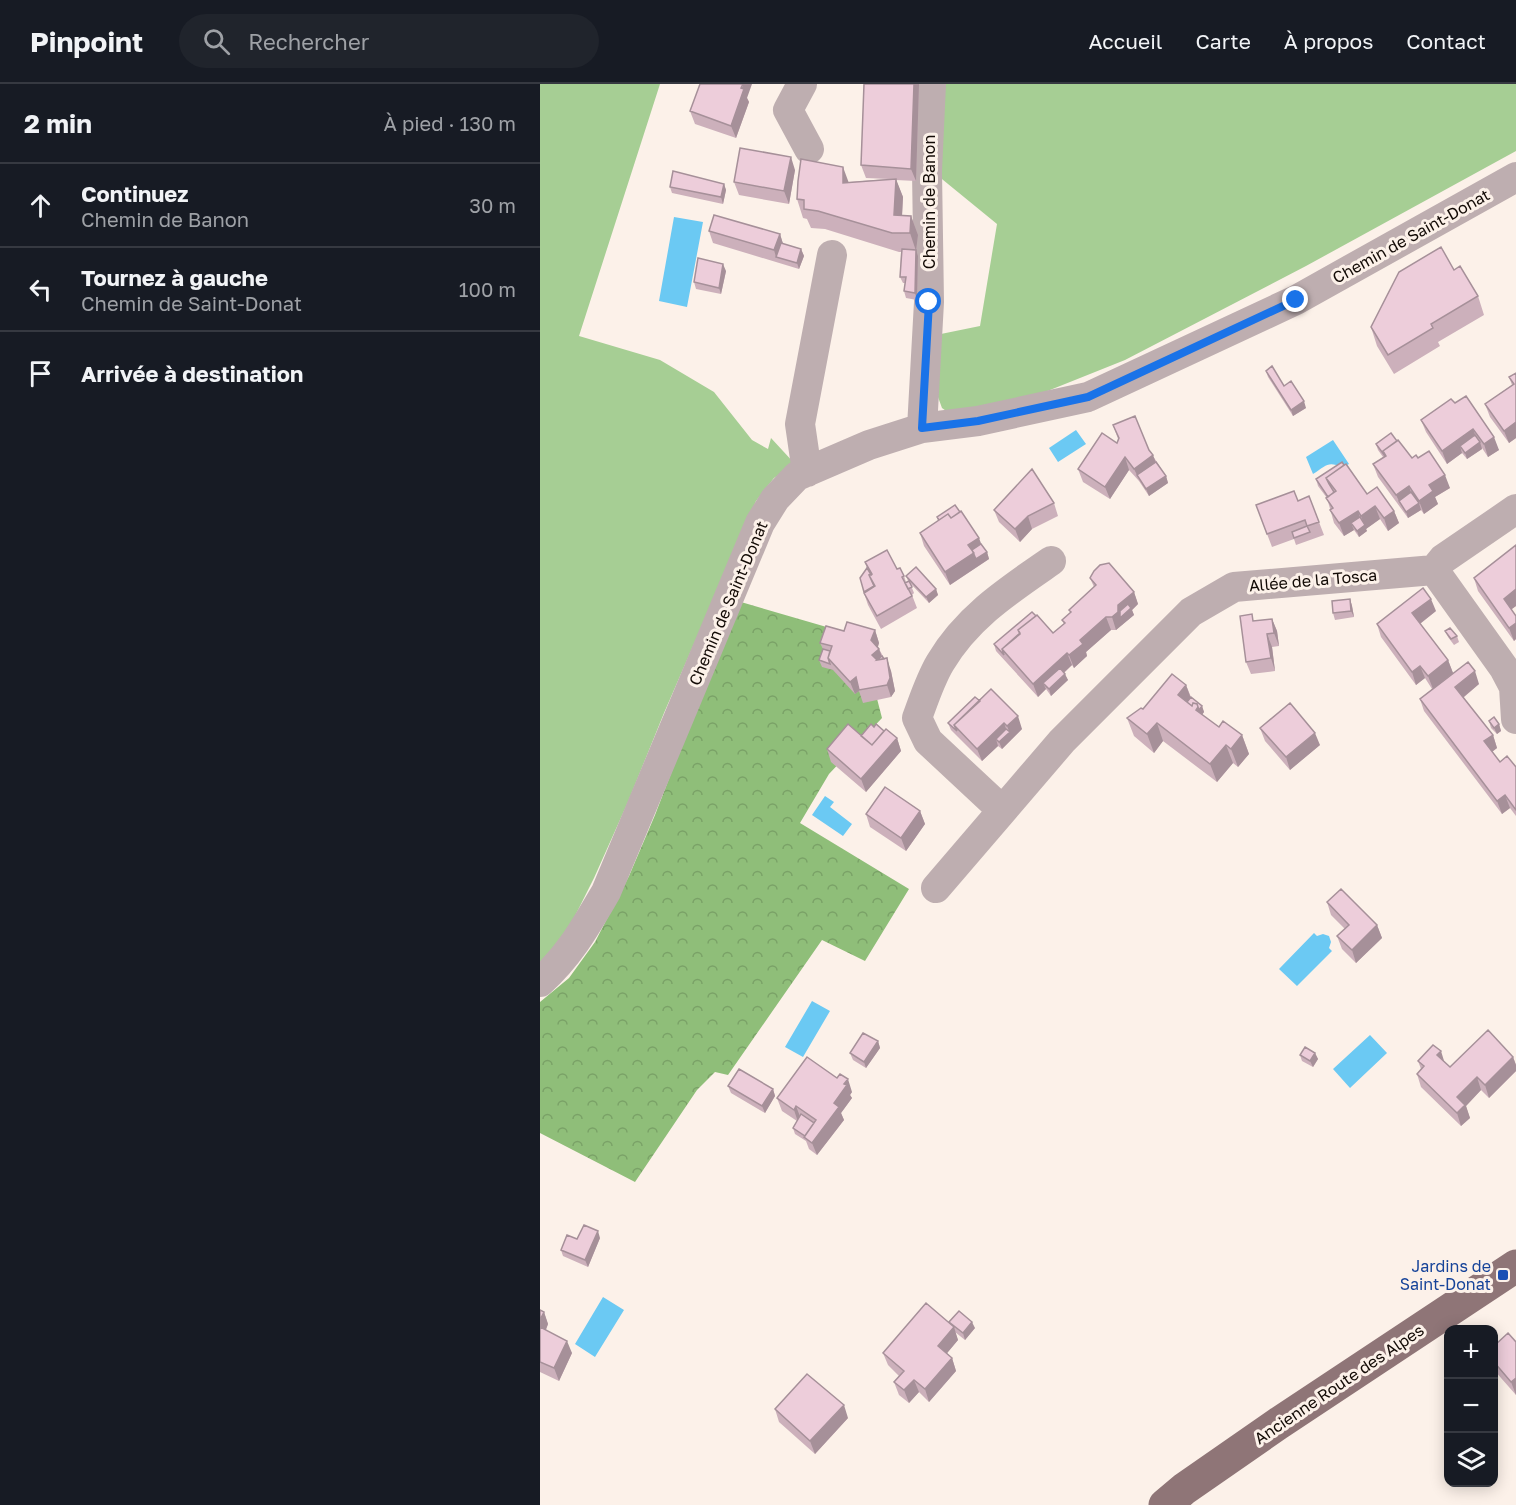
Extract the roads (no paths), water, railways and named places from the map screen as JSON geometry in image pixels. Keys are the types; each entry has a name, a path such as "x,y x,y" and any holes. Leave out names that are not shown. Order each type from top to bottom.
{"main road":[{"name":"Ancienne Route des Alpes","path":"1165,1505 1184,1489 1279,1423 1516,1266"}],"street":[{"path":"802,84 788,110 809,149"},
{"name":"Chemin de Banon","path":"922,428 929,302 927,171 931,84"},
{"name":"Chemin de Saint-Donat","path":"540,982 556,968 582,935 606,891 760,523 775,499 797,476 869,445 922,428 978,421 1088,397 1296,300 1516,177"},
{"path":"807,472 800,424 832,255"},
{"path":"1516,509 1443,560 1434,570 1510,663 1516,719"},
{"path":"1002,810 928,741 917,718 940,663 969,624 1005,592 1052,561"},
{"name":"Allée de la Tosca","path":"936,888 1062,741 1191,612 1234,587 1434,570"}],"water":[{"path":"674,217 703,222 687,307 659,301"},
{"path":"1076,430 1086,444 1058,462 1049,448"},
{"path":"1333,440 1349,464 1343,467 1334,464 1327,465 1313,474 1306,457"},
{"path":"825,796 834,802 830,807 852,824 843,836 812,815"},
{"path":"1314,933 1317,936 1323,934 1329,936 1331,942 1329,948 1332,951 1297,986 1279,969"},
{"path":"812,1001 830,1011 803,1057 785,1047"},
{"path":"1370,1035 1387,1053 1350,1088 1333,1069"},
{"path":"603,1297 624,1310 595,1357 575,1344"}],"place":[{"name":"Jardins de Saint-Donat","path":"1503,1275"}]}
